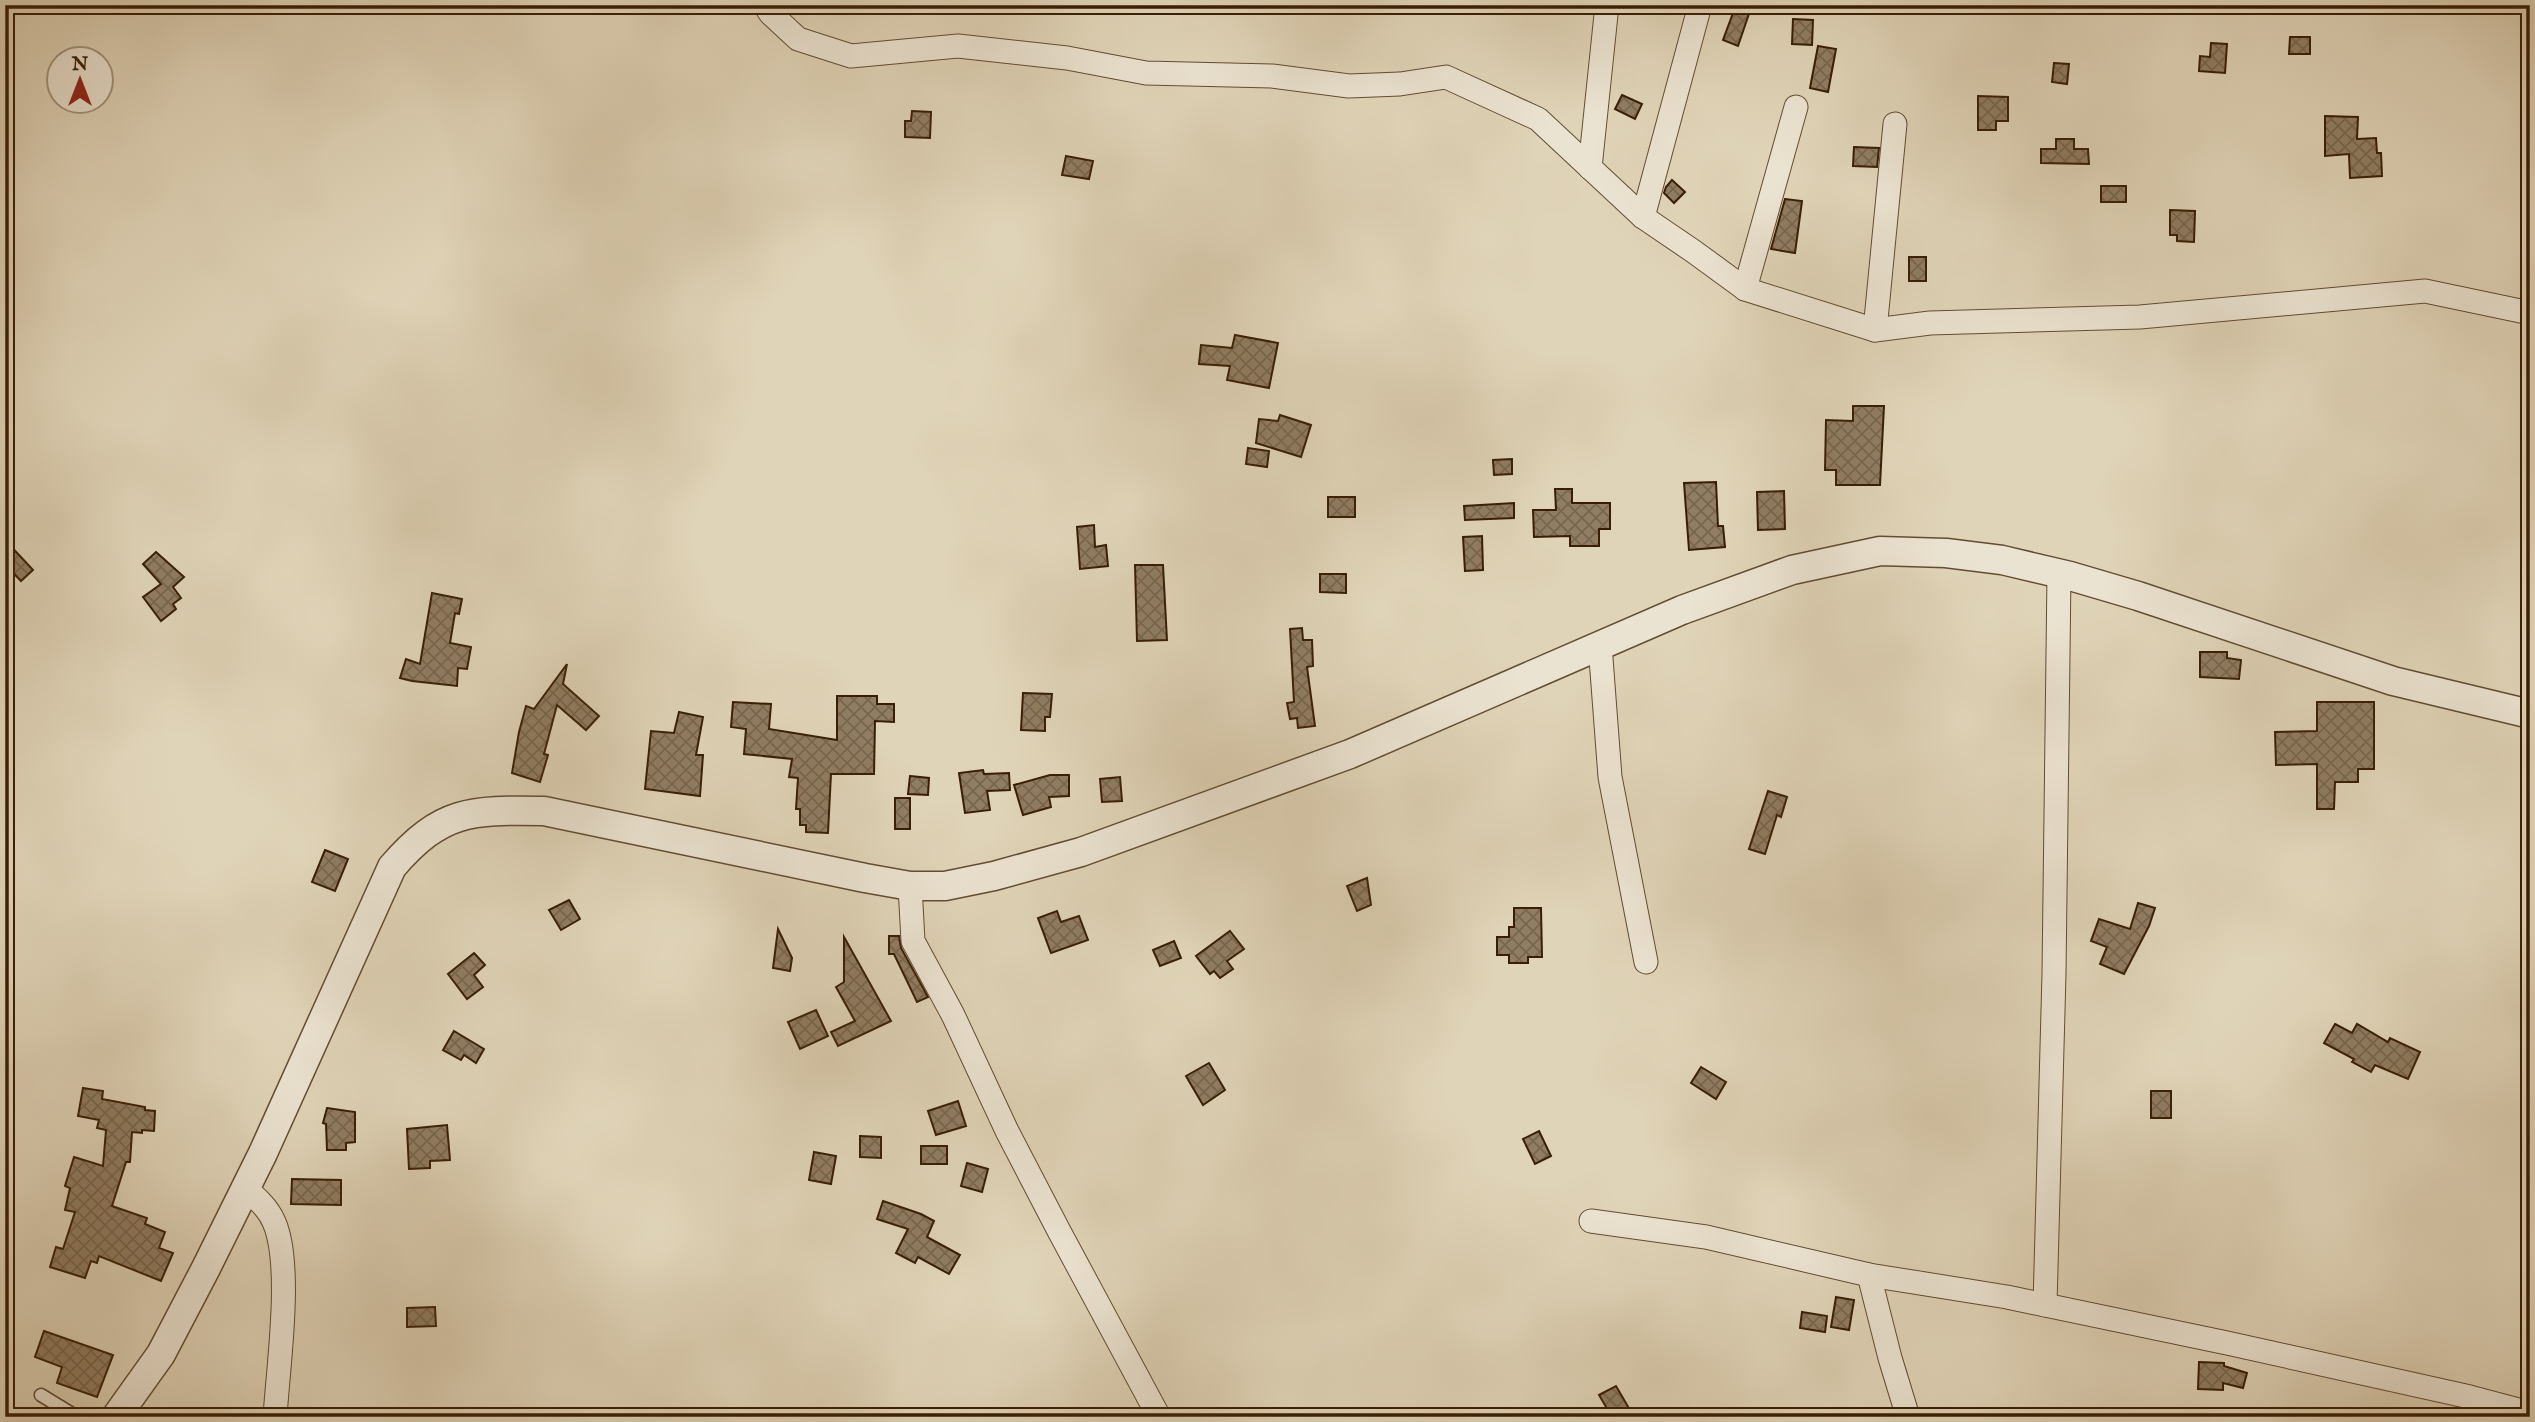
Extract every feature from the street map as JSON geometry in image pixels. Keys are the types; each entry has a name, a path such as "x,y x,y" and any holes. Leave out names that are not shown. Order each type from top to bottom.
{"street":[{"path":"765,5 798,39 851,56 958,46 1067,58 1146,72 1272,76 1349,86 1400,84 1446,77 1538,119 1643,218 1745,289 1875,330 1930,323 2140,317 2425,291 2530,313"},
{"path":"1590,168 1607,5"},
{"path":"1643,218 1700,5"},
{"path":"1745,289 1796,107"},
{"path":"1875,330 1895,124"},
{"path":"117,1417 160,1354 246,1189 392,867 432,828 455,817 479,812 544,811 910,886 945,886 994,876 1081,852 1350,754 1682,610 1791,570 1880,551 1946,553 2003,560 2059,574 2138,596 2393,681 2530,714"},
{"path":"2045,1305 2054,974 2059,574"},
{"path":"1600,645 1610,777 1646,962"},
{"path":"910,886 913,941 953,1015 1047,1208 1159,1417"},
{"path":"246,1189 265,1206 274,1221 282,1247 283,1290 275,1417"},
{"path":"1591,1221 1706,1237 1869,1275 2045,1305 2268,1352 2530,1413"},
{"path":"1869,1275 1908,1417"}],"lane":[{"path":"41,1395 77,1417"}],"building":[{"path":"1736,5 1752,5 1738,46 1723,40"},
{"path":"1793,19 1813,20 1812,45 1792,44"},
{"path":"2290,37 2310,37 2310,54 2289,54"},
{"path":"2211,43 2227,44 2225,73 2199,71 2200,56 2210,57"},
{"path":"1818,46 1836,49 1828,92 1810,88"},
{"path":"2054,63 2069,64 2067,84 2052,82"},
{"path":"1622,95 1642,104 1635,119 1615,109"},
{"path":"1978,96 2008,97 2008,121 1996,121 1996,130 1978,130"},
{"path":"912,111 931,112 930,138 905,137 905,121 911,121"},
{"path":"2325,116 2358,117 2357,139 2376,138 2377,153 2381,153 2382,176 2350,178 2349,154 2325,156"},
{"path":"2056,139 2074,139 2074,149 2088,149 2089,164 2041,163 2041,149 2056,149"},
{"path":"1854,147 1879,148 1877,167 1853,166"},
{"path":"1066,156 1093,161 1089,179 1062,175"},
{"path":"1672,180 1685,192 1674,203 1664,193"},
{"path":"2101,186 2126,186 2126,202 2101,202"},
{"path":"1785,199 1802,201 1795,253 1771,249"},
{"path":"2170,210 2195,211 2194,242 2177,241 2177,235 2170,235"},
{"path":"1909,257 1926,257 1926,281 1909,281"},
{"path":"1235,335 1278,343 1269,388 1227,380 1230,366 1199,364 1201,345 1232,348"},
{"path":"1853,406 1884,406 1880,485 1836,485 1836,470 1825,470 1826,420 1853,421"},
{"path":"1280,415 1311,425 1301,457 1256,443 1259,419 1278,421"},
{"path":"1248,448 1269,451 1267,467 1246,464"},
{"path":"1512,459 1512,474 1494,475 1493,460"},
{"path":"1716,482 1718,526 1723,526 1725,547 1689,550 1684,483"},
{"path":"1555,489 1572,489 1572,503 1610,503 1610,529 1599,529 1599,546 1570,546 1570,536 1534,537 1533,510 1556,510"},
{"path":"1784,491 1785,529 1758,530 1757,492"},
{"path":"1328,497 1355,497 1355,517 1328,517"},
{"path":"1514,503 1514,518 1465,520 1464,506"},
{"path":"1094,525 1095,547 1106,545 1108,566 1080,569 1077,527"},
{"path":"1482,536 1483,570 1465,571 1463,537"},
{"path":"5,540 33,570 21,581 5,564"},
{"path":"156,552 184,577 173,587 181,598 173,604 176,609 161,621 143,597 161,584 143,564"},
{"path":"1135,565 1163,565 1167,640 1137,641"},
{"path":"1320,574 1346,574 1346,593 1320,592"},
{"path":"432,593 462,599 459,614 455,613 450,643 471,647 467,669 458,668 457,686 400,678 406,659 420,664"},
{"path":"1302,628 1303,640 1312,640 1313,666 1307,667 1315,726 1298,728 1297,718 1290,719 1287,703 1294,702 1290,629"},
{"path":"2200,652 2227,652 2227,658 2241,660 2239,679 2200,677"},
{"path":"567,664 563,684 599,716 586,730 557,705 544,754 548,755 540,782 512,773 526,706 534,709"},
{"path":"1023,693 1052,694 1050,717 1045,717 1045,731 1021,730"},
{"path":"837,696 877,696 877,704 894,704 894,722 875,721 874,774 831,774 828,833 806,832 806,825 800,825 800,809 796,809 798,778 789,777 792,759 744,754 746,729 731,727 733,702 771,704 769,729 837,740"},
{"path":"2317,702 2374,702 2374,769 2358,769 2358,782 2335,782 2334,809 2317,809 2317,764 2276,765 2275,732 2317,731"},
{"path":"679,712 703,717 696,755 703,755 700,796 645,789 651,731 674,733"},
{"path":"983,770 984,774 1009,773 1010,790 987,791 990,810 965,813 959,773"},
{"path":"1050,775 1069,775 1069,796 1049,797 1051,807 1023,815 1014,785"},
{"path":"910,776 929,778 928,795 908,794"},
{"path":"1120,777 1122,801 1102,802 1100,779"},
{"path":"1768,791 1787,797 1781,817 1777,815 1765,854 1749,849"},
{"path":"895,798 910,798 910,829 895,829"},
{"path":"325,850 348,859 335,891 312,882"},
{"path":"1367,878 1371,905 1357,911 1347,886"},
{"path":"569,900 580,919 561,930 549,910"},
{"path":"2138,903 2155,908 2149,926 2124,974 2100,964 2107,947 2091,941 2099,919 2130,929"},
{"path":"1514,908 1541,908 1542,957 1528,957 1528,963 1509,963 1509,955 1497,955 1497,937 1509,937 1509,927 1514,927"},
{"path":"1057,911 1061,922 1079,916 1088,940 1051,953 1038,918"},
{"path":"778,929 792,958 790,971 773,968"},
{"path":"1230,931 1244,949 1227,961 1233,969 1220,978 1214,971 1210,974 1196,956"},
{"path":"889,936 899,936 901,948 928,997 917,1002 894,954 889,954"},
{"path":"844,937 891,1021 838,1046 831,1032 855,1021 836,987 844,982"},
{"path":"1174,941 1181,958 1160,966 1153,950"},
{"path":"474,953 485,965 474,975 483,987 467,999 448,974"},
{"path":"816,1010 828,1036 800,1049 788,1022"},
{"path":"2335,1024 2352,1033 2357,1024 2388,1042 2390,1038 2420,1052 2408,1079 2375,1065 2371,1072 2352,1062 2354,1059 2324,1043"},
{"path":"454,1031 484,1049 476,1063 464,1055 461,1060 443,1050"},
{"path":"1209,1063 1225,1090 1203,1105 1186,1076"},
{"path":"1701,1067 1726,1082 1716,1099 1691,1083"},
{"path":"83,1088 103,1091 102,1099 155,1111 154,1131 132,1132 130,1162 126,1162 112,1206 147,1218 145,1224 165,1232 159,1248 173,1253 161,1281 99,1256 97,1263 91,1261 85,1278 50,1267 56,1247 63,1249 75,1212 65,1210 70,1188 65,1186 74,1157 103,1166 106,1130 97,1128 99,1120 78,1116"},
{"path":"2151,1091 2171,1091 2171,1118 2151,1118"},
{"path":"958,1101 966,1126 936,1135 928,1111"},
{"path":"327,1108 355,1112 355,1142 346,1143 346,1150 327,1150 326,1124 323,1123"},
{"path":"447,1125 450,1160 430,1161 430,1168 409,1169 407,1129"},
{"path":"1539,1131 1551,1156 1535,1164 1523,1139"},
{"path":"860,1136 881,1137 881,1158 860,1157"},
{"path":"921,1146 947,1146 947,1164 921,1164"},
{"path":"814,1152 836,1156 831,1184 809,1180"},
{"path":"967,1163 988,1169 982,1192 961,1186"},
{"path":"292,1179 341,1180 341,1205 291,1204"},
{"path":"883,1201 934,1221 927,1237 960,1255 949,1274 918,1257 915,1263 896,1253 908,1229 877,1219"},
{"path":"1836,1297 1854,1300 1849,1330 1831,1327"},
{"path":"435,1307 436,1326 407,1327 407,1308"},
{"path":"1802,1312 1827,1316 1825,1332 1800,1328"},
{"path":"44,1331 113,1355 97,1397 57,1383 62,1367 35,1357"},
{"path":"2199,1362 2224,1363 2224,1366 2247,1373 2243,1388 2223,1383 2223,1390 2198,1389"},
{"path":"1616,1386 1634,1417 1612,1417 1599,1395"}]}
